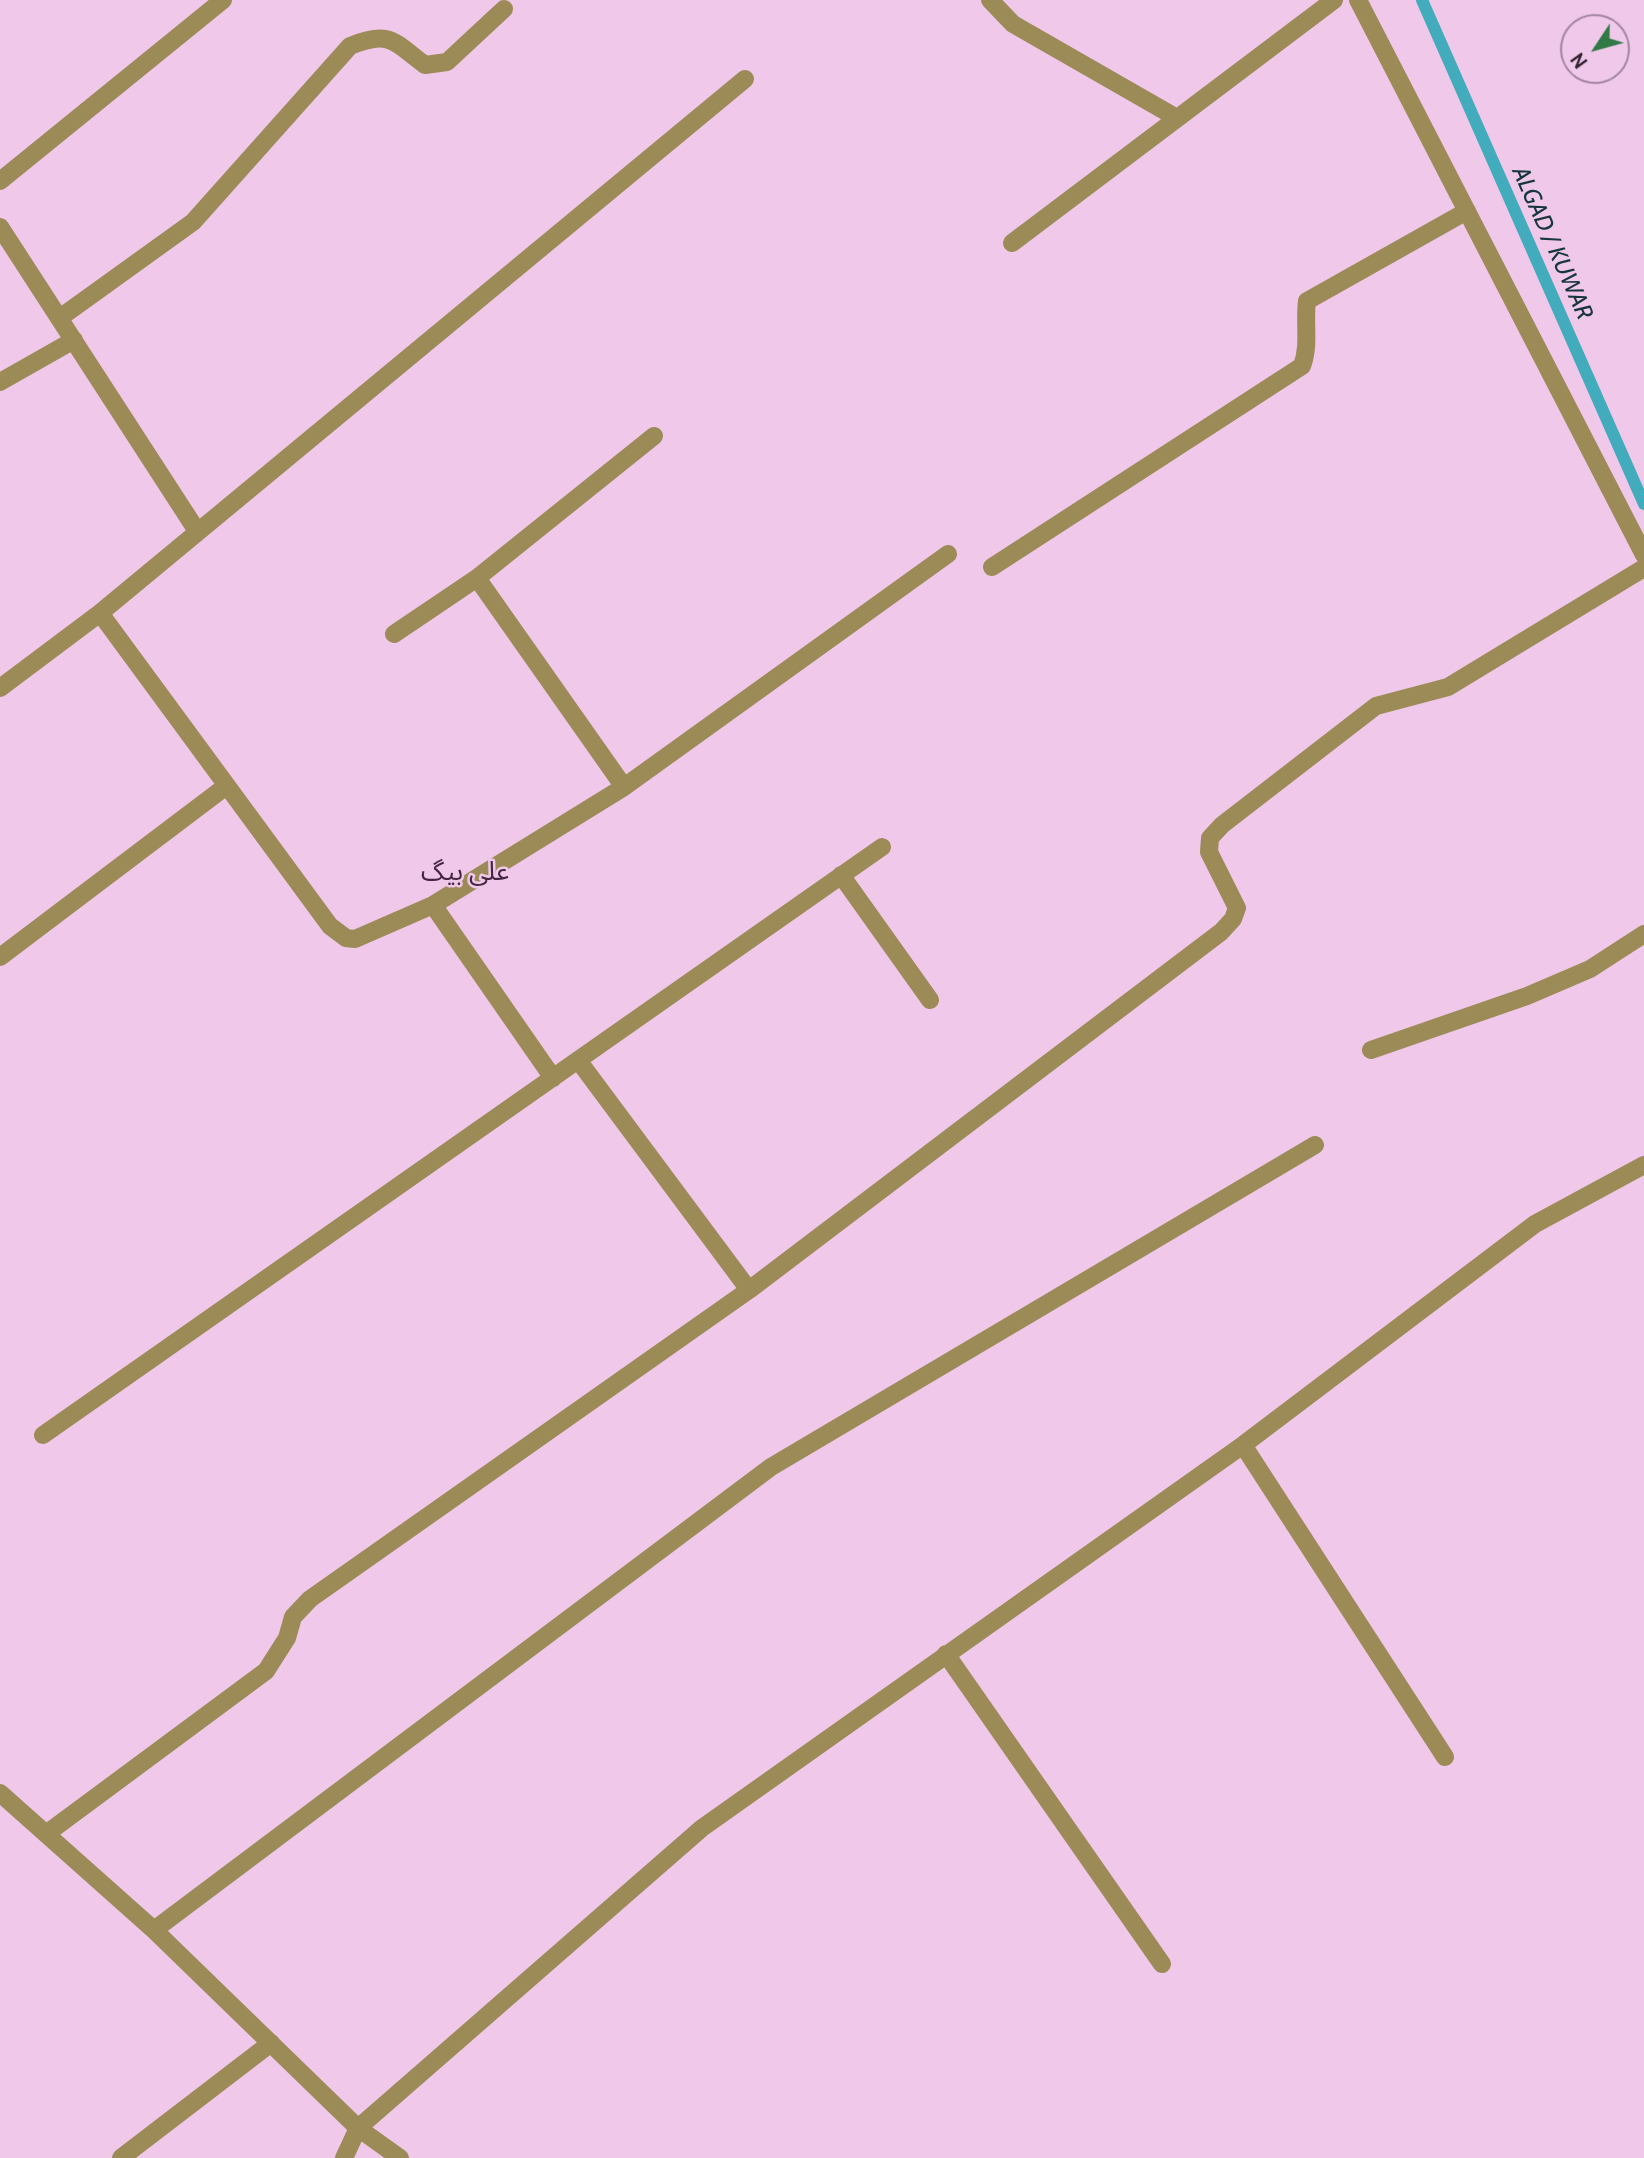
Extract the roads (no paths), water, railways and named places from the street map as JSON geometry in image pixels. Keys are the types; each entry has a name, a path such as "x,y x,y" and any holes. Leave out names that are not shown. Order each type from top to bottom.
{"street":[{"path":"0,181 223,0"},
{"path":"990,0 1013,24 1177,118"},
{"path":"1012,243 1334,0"},
{"path":"1358,0 1644,555"},
{"path":"61,317 193,222 350,46 369,38 388,38 425,65 447,62 504,9"},
{"path":"0,688 100,613 745,79"},
{"path":"992,568 1302,366 1308,349 1304,326 1307,301 1467,211"},
{"path":"0,227 61,317 197,531"},
{"path":"0,382 74,340"},
{"path":"394,634 477,578 654,436"},
{"path":"100,613 330,926 346,938 355,939 433,905 624,787 948,554"},
{"path":"46,1834 266,1671 287,1638 293,1617 310,1599 749,1290 1221,932 1233,919 1237,908 1209,852 1210,838 1222,825 1376,706 1448,687 1644,568"},
{"path":"477,578 624,787"},
{"path":"0,957 221,790"},
{"path":"43,1435 882,847"},
{"path":"841,875 930,1000"},
{"path":"433,905 553,1077"},
{"path":"1371,1050 1539,991 1590,969 1644,934"},
{"path":"578,1060 749,1290"},
{"path":"155,1930 771,1467 1315,1145"},
{"path":"344,2158 358,2128 702,1828 1243,1445 1535,1224 1644,1165"},
{"path":"1243,1445 1445,1757"},
{"path":"946,1654 1162,1964"},
{"path":"0,1793 155,1930 358,2128 400,2158"},
{"path":"121,2158 271,2043"}],"waterway":[{"name":"ALGAD / KUWAR","path":"1422,0 1644,504"}],"district":[{"name":"علی بیگ","path":"465,872"}]}
